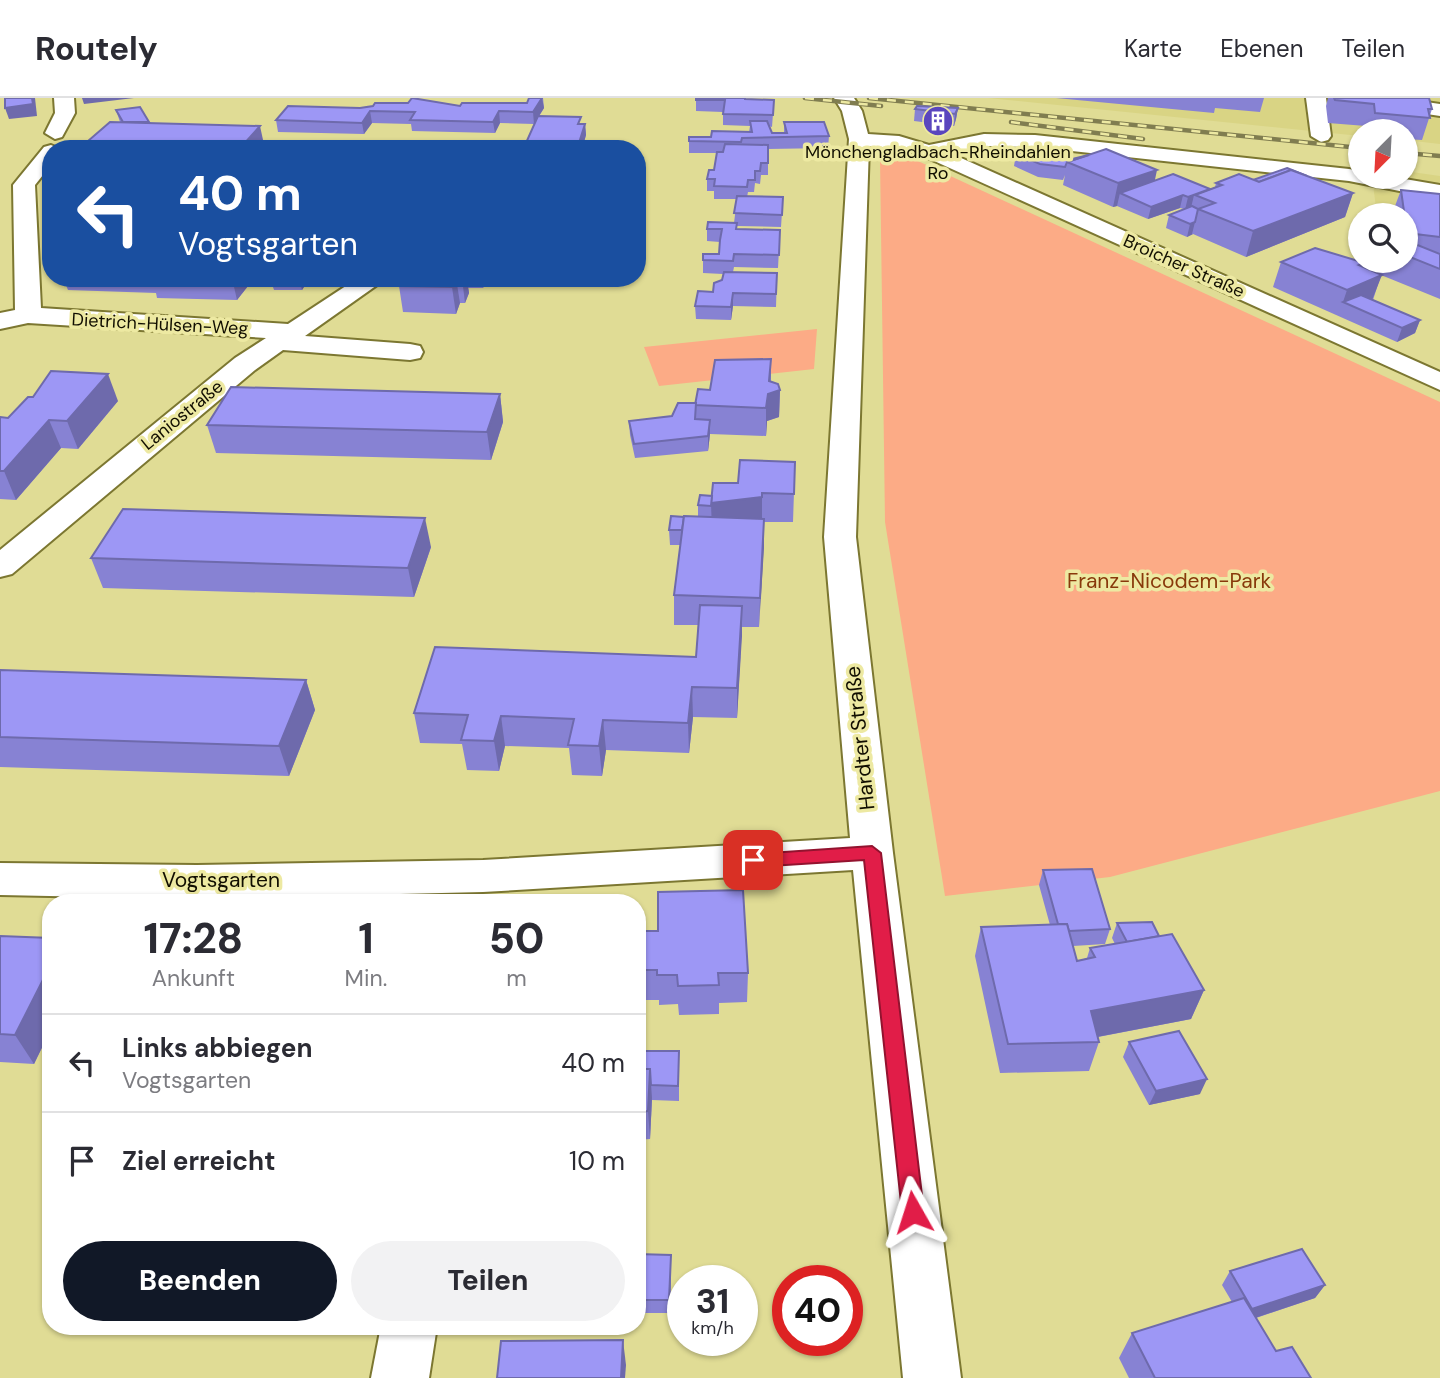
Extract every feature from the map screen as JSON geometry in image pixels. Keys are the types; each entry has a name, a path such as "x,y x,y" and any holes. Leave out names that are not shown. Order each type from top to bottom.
{"street":[{"path":"55,140 65,113 64,98"},
{"name":"Hardter Straße","path":"844,98 852,111 859,139 840,537 872,853 932,1378"},
{"path":"1316,98 1321,136"},
{"path":"1365,99 1440,110"},
{"name":"Broicher Straße","path":"859,139 899,142 928,151 1440,382"},
{"name":"Broicher Straße","path":"928,151 984,140 1035,141 1349,175 1440,192"},
{"path":"28,316 24,185 42,160"},
{"name":"Laniostraße","path":"0,567 157,434 285,337 360,287"},
{"name":"Dietrich-Hülsen-Weg","path":"0,321 28,316 285,337 410,352"},
{"path":"1408,368 1440,352"},
{"name":"Vogtsgarten","path":"0,879 481,890 872,853"},
{"path":"400,1378 407,1335"}],"shaded area":[{"path":"988,98 1440,98 1440,144 1418,141 1418,119 1348,119 1348,135"},
{"path":"1418,173 1440,176 1440,282 1418,269 1418,203 1375,203 1374,189 1418,189"}],"green space":[{"name":"Franz-Nicodem-Park","path":"907,156 1440,402 1440,791 1110,877 945,896 885,522 880,158"},
{"path":"817,329 814,369 659,386 644,347"}],"building":[{"path":"5,98 32,98 33,104 5,108"},
{"path":"412,98 460,106 462,103 527,103 529,98 542,98 533,112 499,111 493,122 410,120 415,112 370,111 362,123 276,120 288,106 360,108 373,106 375,103 408,103"},
{"path":"696,98 774,100 773,115 723,114 725,100"},
{"path":"1334,98 1429,98 1432,109 1428,109 1430,118 1375,113 1374,104"},
{"path":"917,106 958,108 955,114 915,109"},
{"path":"140,107 149,122 123,122 116,110"},
{"path":"538,116 581,117 578,124 585,124 580,140 527,140"},
{"path":"750,121 767,121 772,133 787,133 784,122 824,122 829,136 742,138 741,142 689,141 689,137 711,137 712,131 752,132"},
{"path":"110,122 260,126 247,140 89,140"},
{"path":"725,144 768,145 768,163 761,163 760,171 755,171 755,180 748,180 747,187 714,186 715,179 707,179 709,170 714,170 717,152 723,152"},
{"path":"1106,149 1157,170 1118,183 1067,162"},
{"path":"1023,152 1069,157 1068,160 1089,155 1067,162 1065,167 1040,164 1016,154"},
{"path":"1287,168 1307,176 1291,170 1259,182 1253,180"},
{"path":"1291,170 1353,193 1253,231 1198,209 1215,203 1195,195 1222,185 1216,183 1239,174 1259,182"},
{"path":"1173,174 1210,189 1188,197 1183,195 1151,207 1120,193"},
{"path":"1401,190 1440,194 1440,237 1418,234 1418,203 1403,203"},
{"path":"737,196 783,197 782,215 734,213"},
{"path":"1192,206 1198,209 1195,222 1190,224 1169,215"},
{"path":"708,222 737,223 736,229 780,230 779,255 734,254 733,261 703,260 703,254 719,254 722,229 707,229"},
{"path":"1418,245 1440,254 1440,269 1418,260"},
{"path":"1315,248 1348,258 1348,273 1382,275 1347,290 1281,262"},
{"path":"724,272 777,273 776,294 733,293 731,307 695,306 698,291 713,292 714,283 722,280"},
{"path":"1361,295 1420,320 1402,328 1343,302"},
{"path":"771,359 769,381 778,384 780,390 768,394 766,408 695,405 698,389 710,390 715,360"},
{"path":"51,371 108,374 67,421 49,420 4,471 0,471 0,417 8,418 28,397 33,397"},
{"path":"231,387 500,394 487,432 207,425"},
{"path":"678,403 696,403 695,419 710,420 708,436 634,444 629,421 672,416"},
{"path":"740,460 795,462 794,494 762,493 762,497 711,503 713,483 738,483"},
{"path":"700,495 712,496 711,506 698,505"},
{"path":"123,509 425,518 408,568 91,558"},
{"path":"671,516 684,517 682,530 669,530"},
{"path":"684,516 764,519 760,598 674,595"},
{"path":"700,605 742,606 737,688 692,687 688,723 603,720 599,746 568,745 574,719 501,716 494,741 461,740 468,715 414,713 435,647 696,657"},
{"path":"0,670 306,680 279,746 0,737"},
{"path":"1092,869 1110,929 1069,931 1067,924 1058,924 1043,870"},
{"path":"743,890 748,973 718,973 719,985 678,986 677,975 657,975 657,970 646,970 646,931 658,931 658,892"},
{"path":"1152,922 1159,936 1127,942 1117,923"},
{"path":"1067,924 1077,961 1095,957 1090,948 1172,934 1204,990 1091,1011 1099,1042 1008,1044 981,927"},
{"path":"0,936 42,938 42,982 15,1035 0,1034"},
{"path":"1179,1031 1207,1079 1156,1091 1129,1042"},
{"path":"646,1051 679,1051 678,1086 651,1085 650,1069 646,1069"},
{"path":"646,1069 650,1069 648,1111"},
{"path":"1302,1249 1325,1285 1252,1309 1230,1271"},
{"path":"646,1254 671,1255 671,1265 667,1265 667,1300 646,1300"},
{"path":"1244,1298 1276,1351 1292,1347 1311,1378 1155,1378 1132,1333"},
{"path":"623,1340 621,1378 497,1378 501,1341"}],"railway":[{"path":"805,98 881,106"},
{"path":"869,98 1348,147"},
{"path":"1011,122 1143,139"},
{"path":"1418,154 1440,156"}],"place":[{"name":"Mönchengladbach-Rheindahlen Ro","path":"938,121"}],"route":[{"path":"753,860 872,853 913,1212"}]}
